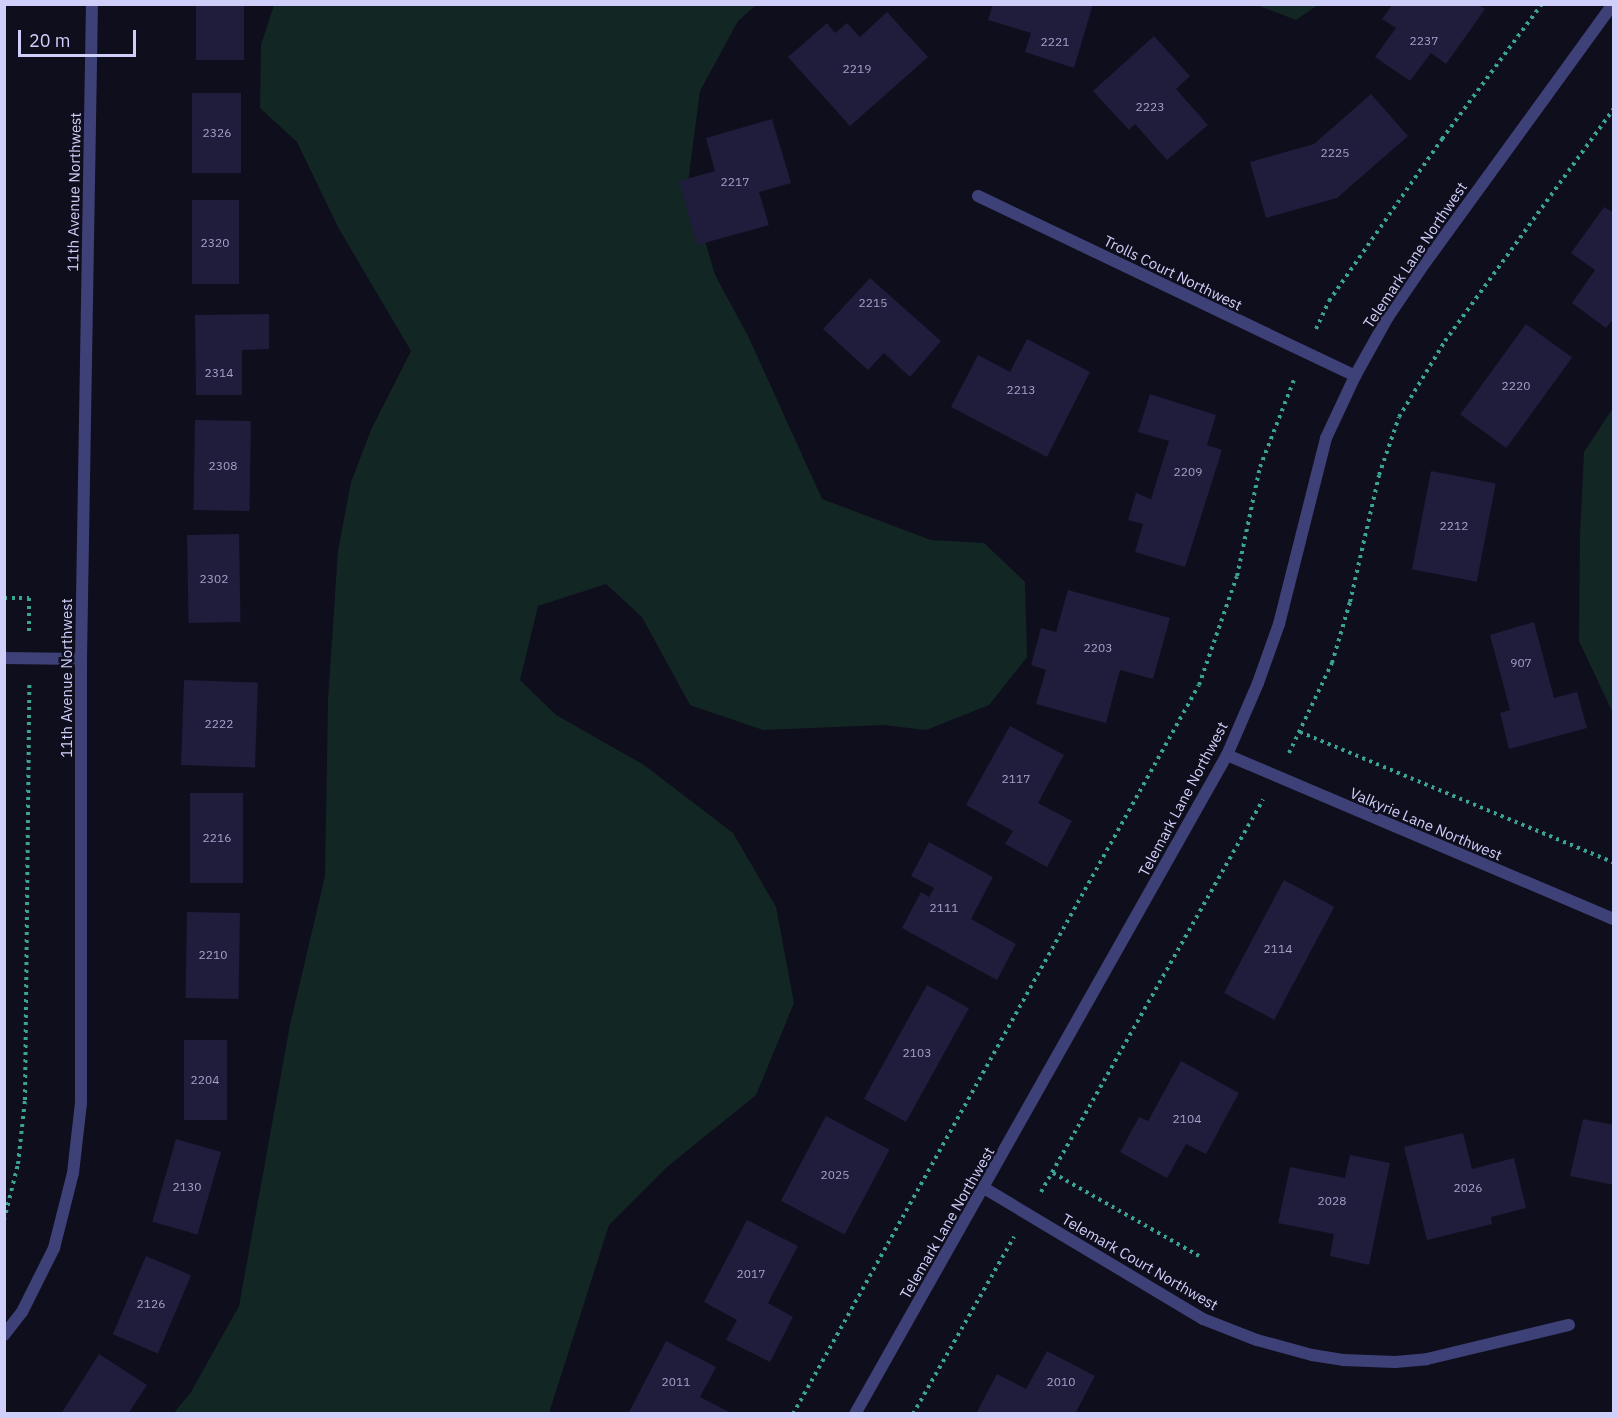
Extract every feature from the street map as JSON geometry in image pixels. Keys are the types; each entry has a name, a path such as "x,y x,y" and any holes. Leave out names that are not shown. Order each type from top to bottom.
{"street":[{"name":"11th Avenue Northwest","path":"4,1335 22,1312 54,1248 73,1173 81,1103 81,659 92,4"},
{"name":"Telemark Lane Northwest","path":"855,1413 1227,755 1258,683 1279,624 1326,438 1354,376 1388,317 1422,267 1613,4"},
{"name":"Trolls Court Northwest","path":"978,196 1354,376"},
{"path":"4,658 81,659"},
{"name":"Valkyrie Lane Northwest","path":"1227,755 1614,920"},
{"name":"Telemark Court Northwest","path":"984,1188 1203,1318 1257,1340 1312,1355 1343,1360 1395,1362 1427,1359 1569,1325"}],"path":[{"path":"793,1413 1199,685 1237,576 1260,467 1276,420 1329,301 1442,139 1542,4"},
{"path":"1614,108 1445,341 1400,417 1379,475 1350,602 1332,663 1300,732 1614,863"},
{"path":"4,598 29,598"},
{"path":"4,1220 18,1164 25,1100 29,704"},
{"path":"1199,1256 1053,1173 1253,817"},
{"path":"913,1413 1006,1248"}],"green space":[{"path":"1318,4 1296,20 1257,5"},
{"path":"274,5 756,5 738,21 700,91 688,182 715,275 748,336 822,499 931,540 984,543 1025,582 1027,657 989,705 926,730 883,725 763,730 690,705 642,617 606,584 538,606 520,680 556,715 644,765 733,833 776,907 794,1003 756,1095 667,1167 609,1225 549,1413 173,1414 191,1392 239,1306 290,1025 325,876 328,700 338,551 351,482 371,430 411,351 338,227 297,142 260,108 261,45"},
{"path":"1613,408 1613,713 1579,641 1580,535 1584,452"}],"building":[{"path":"196,4 244,4 244,60 196,60"},
{"path":"993,4 1093,4 1074,68 1025,52 1031,33 988,20"},
{"path":"1392,5 1478,5 1485,9 1446,64 1431,53 1410,81 1375,57 1396,28 1382,19"},
{"path":"887,12 928,57 850,126 788,57 827,23 835,33 847,23 860,37"},
{"path":"1154,36 1190,76 1176,89 1208,125 1167,160 1135,124 1129,130 1093,91"},
{"path":"192,93 241,93 241,173 192,173"},
{"path":"1371,94 1408,136 1337,198 1266,218 1250,162 1314,144"},
{"path":"772,119 791,183 759,192 769,225 697,245 679,181 715,171 706,138"},
{"path":"192,200 239,200 239,284 192,284"},
{"path":"1604,207 1614,213 1614,318 1606,328 1572,303 1595,270 1571,253"},
{"path":"870,278 941,341 910,377 884,353 868,370 823,329"},
{"path":"269,314 269,349 242,350 242,395 196,395 195,315"},
{"path":"1526,324 1572,358 1506,448 1460,415"},
{"path":"1027,339 1090,372 1047,457 951,407 978,355 1010,372"},
{"path":"1150,394 1216,415 1207,445 1222,450 1185,567 1135,552 1143,524 1128,520 1136,493 1151,499 1169,441 1138,432"},
{"path":"195,420 251,421 249,511 193,510"},
{"path":"1431,471 1496,484 1477,582 1412,569"},
{"path":"239,534 241,622 189,623 187,535"},
{"path":"1068,590 1170,618 1153,679 1120,670 1106,723 1036,704 1046,670 1031,665 1041,628 1056,632"},
{"path":"1534,622 1554,698 1577,692 1587,728 1509,749 1500,713 1510,710 1490,635"},
{"path":"184,680 258,683 255,768 181,765"},
{"path":"1010,726 1064,755 1038,803 1072,821 1047,867 1005,844 1013,831 966,805"},
{"path":"190,793 243,793 243,883 190,883"},
{"path":"929,842 993,877 971,919 1016,944 997,980 902,928 921,892 929,897 934,888 911,876"},
{"path":"1284,880 1334,907 1274,1020 1224,993"},
{"path":"187,912 240,913 238,999 185,998"},
{"path":"927,985 969,1008 906,1122 864,1099"},
{"path":"184,1040 227,1040 227,1120 184,1120"},
{"path":"1181,1061 1239,1093 1206,1154 1186,1144 1167,1178 1120,1152 1139,1117 1148,1121"},
{"path":"826,1116 890,1150 845,1235 781,1201"},
{"path":"1583,1119 1614,1125 1614,1185 1570,1176"},
{"path":"1463,1133 1472,1169 1514,1158 1526,1208 1491,1217 1492,1224 1427,1240 1404,1147"},
{"path":"176,1139 221,1152 197,1235 152,1222"},
{"path":"1350,1155 1390,1163 1369,1265 1330,1256 1334,1234 1278,1223 1290,1167 1345,1178"},
{"path":"747,1220 798,1246 768,1303 793,1317 770,1362 726,1340 737,1320 704,1302"},
{"path":"146,1256 191,1275 158,1353 113,1334"},
{"path":"666,1341 716,1367 700,1397 733,1414 628,1414"},
{"path":"1047,1351 1095,1376 1075,1414 976,1414 997,1374 1026,1389"},
{"path":"99,1354 147,1385 128,1414 61,1414"}]}
